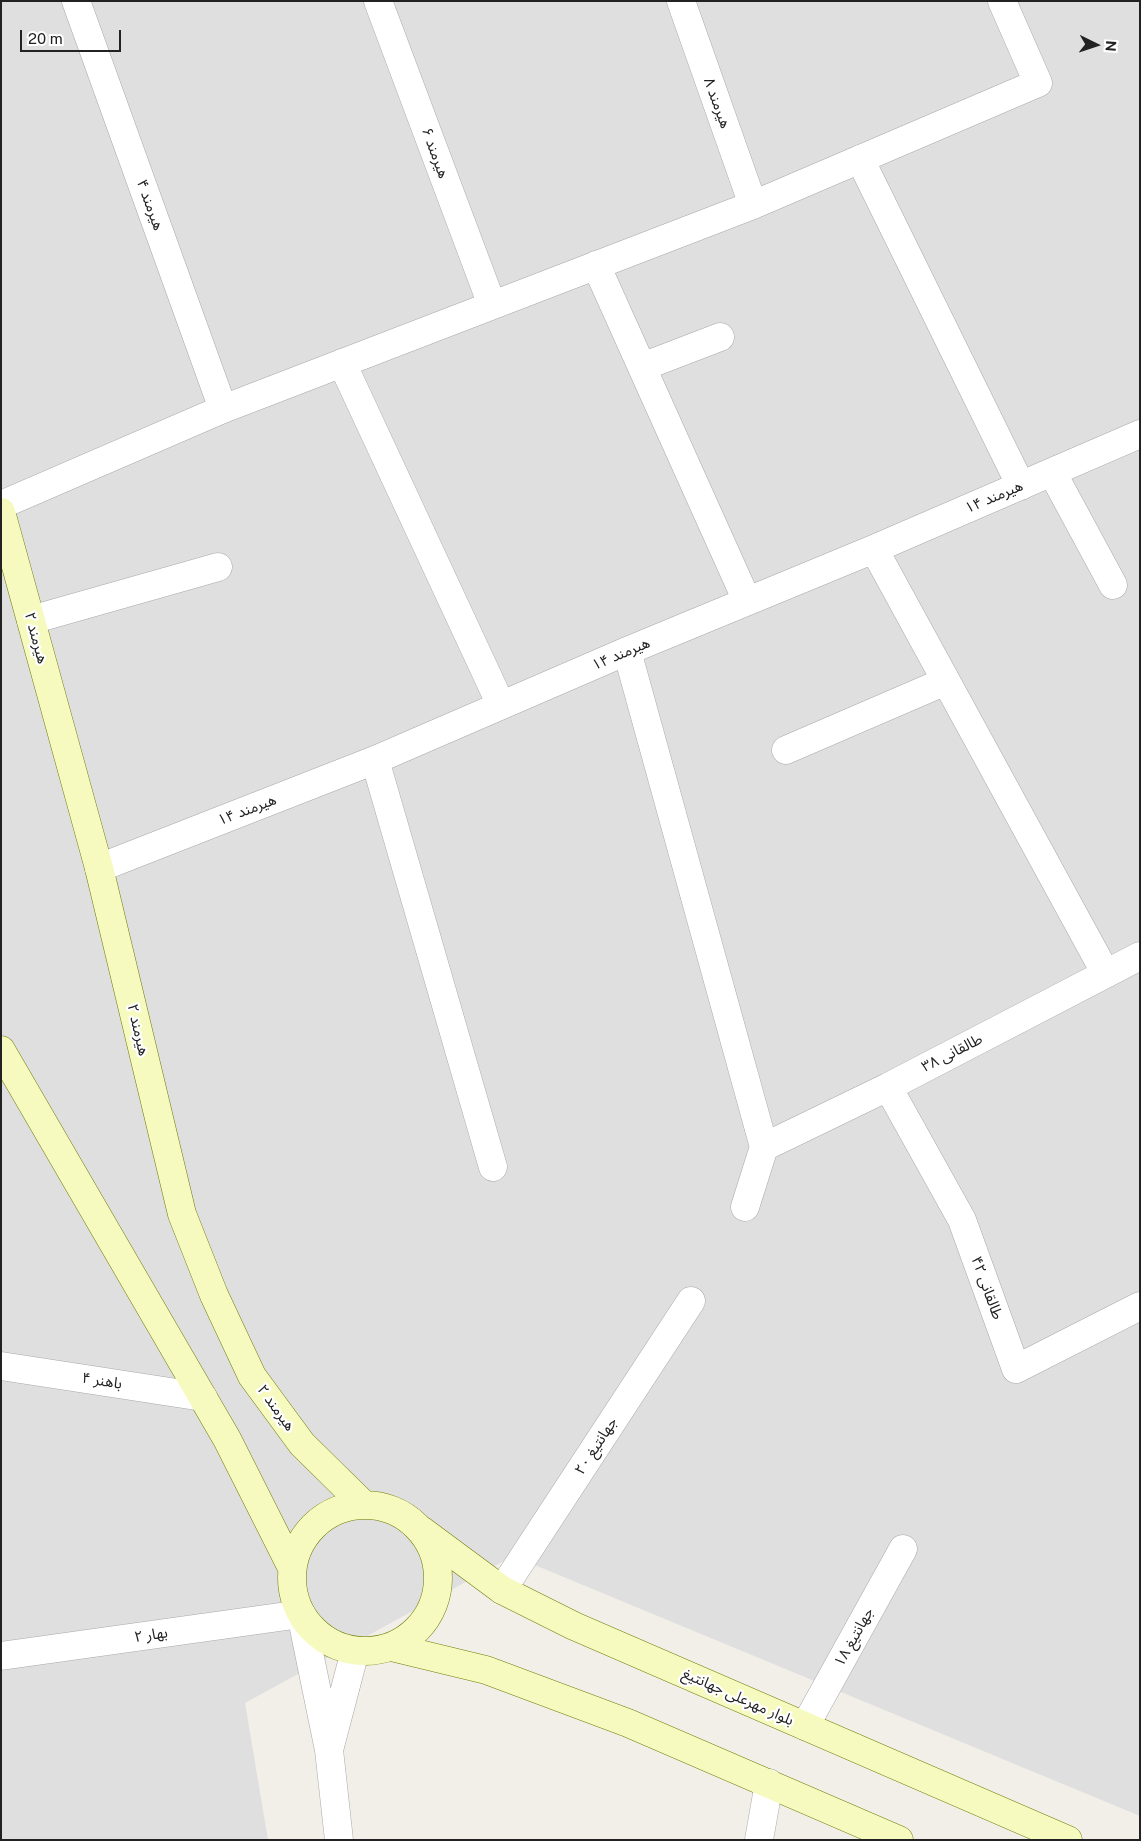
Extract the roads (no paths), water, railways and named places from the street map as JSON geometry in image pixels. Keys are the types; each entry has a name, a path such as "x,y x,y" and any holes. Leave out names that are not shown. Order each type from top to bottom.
{"main road":[{"name":"هیرمند ۲","path":"1,512 99,868 182,1214 214,1295 252,1376 302,1444 363,1504"},
{"path":"1,1050 227,1439 292,1568"},
{"path":"363,1504 385,1507 405,1516 421,1530 433,1550 439,1573 436,1597 427,1618 411,1636 391,1647 373,1651 355,1651 333,1645 315,1632 301,1614 293,1592 292,1568 298,1548 309,1530 324,1516 343,1508 363,1504"},
{"name":"بلوار مهرعلی جهانتیغ","path":"421,1530 502,1590 574,1626 1068,1840"},
{"path":"391,1647 486,1670 628,1723 899,1840"}],"street":[{"name":"هیرمند ۴","path":"76,1 223,409"},
{"name":"هیرمند ۶","path":"378,1 492,306"},
{"name":"هیرمند ۸","path":"681,1 753,205"},
{"path":"1,505 223,409 753,205 1038,83 1002,1"},
{"path":"860,160 1021,486"},
{"path":"596,265 747,601"},
{"path":"642,368 720,338"},
{"path":"342,363 501,706"},
{"name":"هیرمند ۱۴","path":"99,868 375,760 627,651 874,549 1140,434"},
{"path":"1052,472 1113,585"},
{"path":"874,549 1106,974"},
{"path":"31,620 218,567"},
{"path":"627,651 764,1147 745,1207"},
{"path":"786,750 946,681"},
{"path":"375,760 493,1167"},
{"name":"طالقانی ۳۸","path":"764,1147 888,1087 1140,956"},
{"name":"طالقانی ۴۲","path":"888,1087 962,1220 1016,1369 1140,1306"},
{"name":"جهانتیغ ۲۰","path":"502,1590 691,1301"},
{"name":"باهنر ۴","path":"1,1366 203,1397"},
{"name":"جهانتیغ ۱۸","path":"805,1726 903,1549"},
{"path":"301,1614 329,1750 339,1840"},
{"name":"بهار ۲","path":"1,1656 301,1614"},
{"path":"329,1750 355,1651"},
{"path":"759,1840 769,1783"}]}
